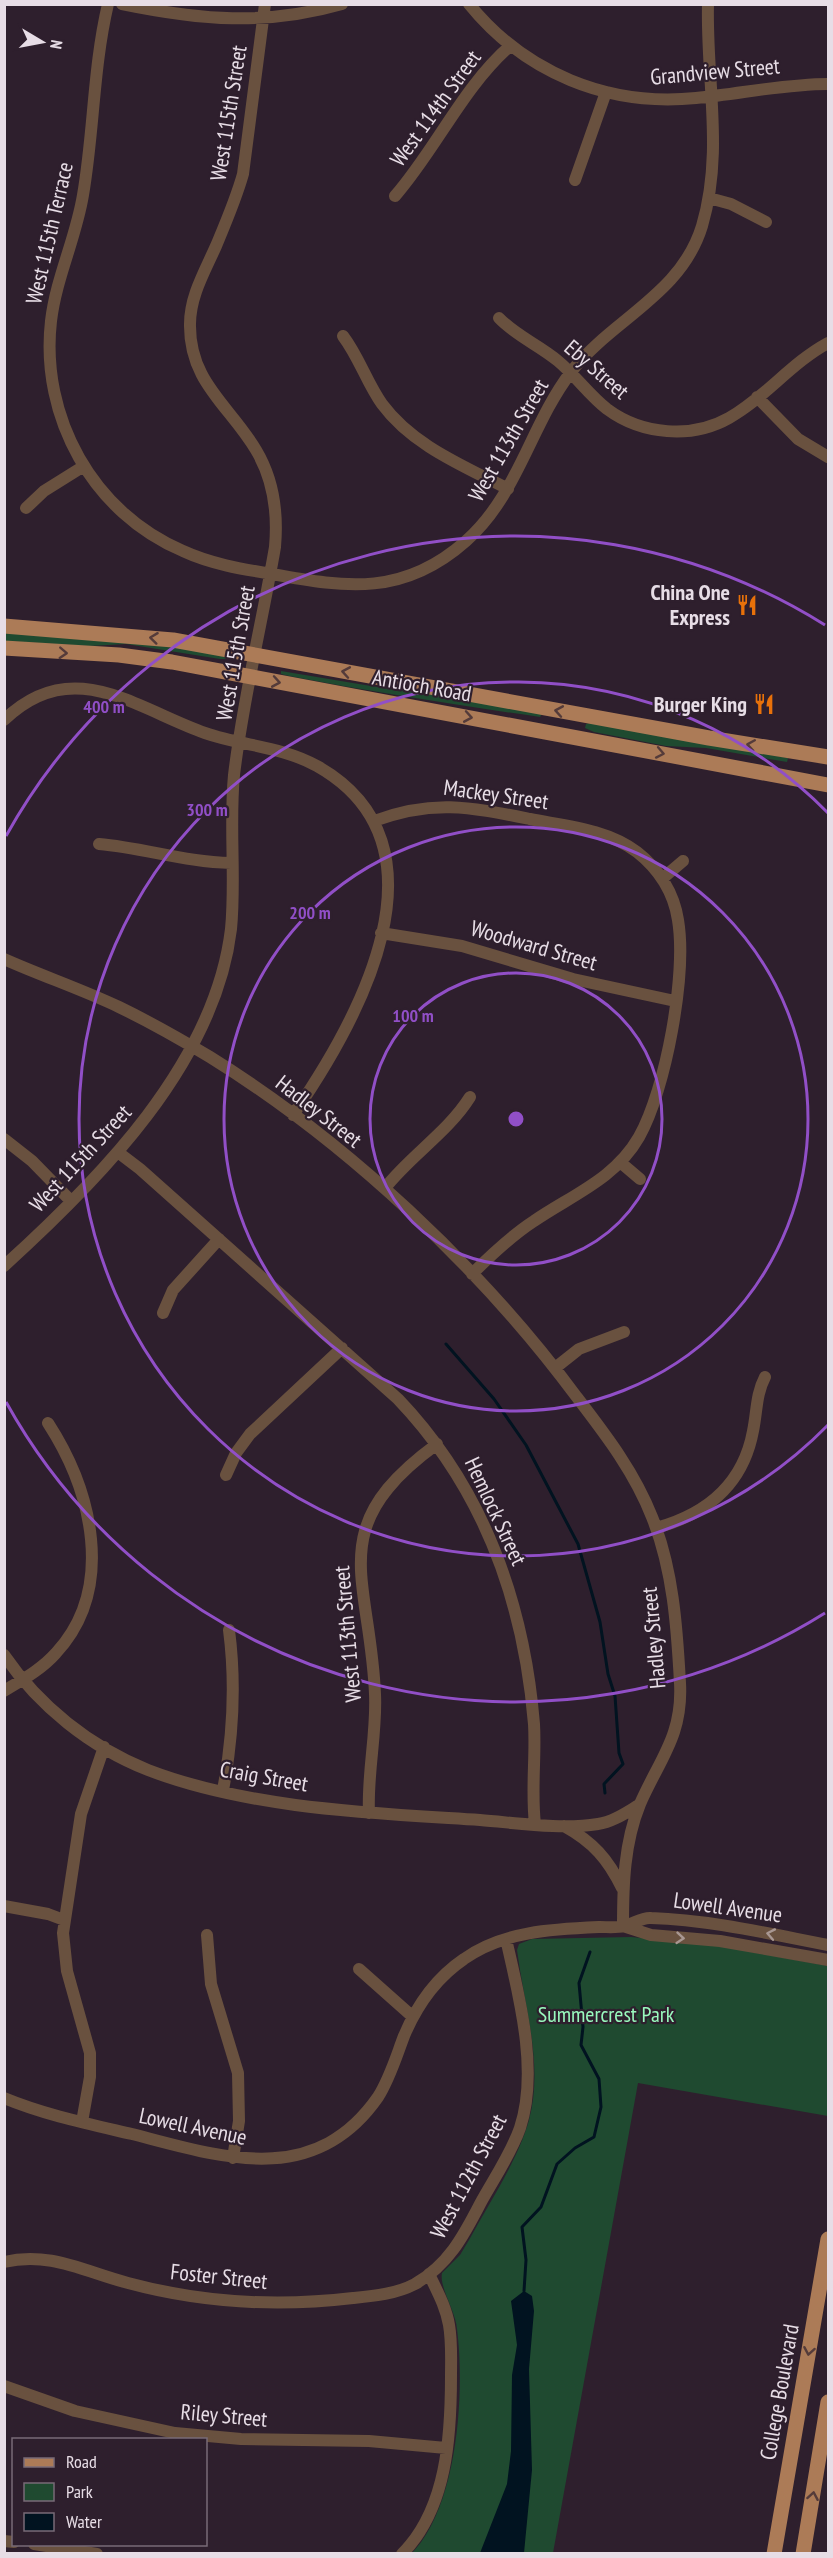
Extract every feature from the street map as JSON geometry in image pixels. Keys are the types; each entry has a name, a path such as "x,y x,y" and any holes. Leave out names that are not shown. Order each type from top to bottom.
{"main road":[{"name":"Antioch Road","path":"4,626 145,637 709,738 828,757"},
{"name":"Antioch Road","path":"4,648 145,658 828,784"},
{"name":"College Boulevard","path":"774,2553 824,2295 828,2239"},
{"path":"803,2553 828,2402"}],"street":[{"name":"West 115th Terrace","path":"108,4 96,64 84,194 57,291 49,345 51,375 57,405 73,448 84,466 112,502 155,537 207,561 271,574"},
{"path":"122,4 188,17 219,20 264,19 316,12 342,4"},
{"name":"West 115th Street","path":"4,1266 119,1153 163,1094 191,1046 225,960 231,919 232,795 271,574 277,523 271,483 253,445 206,384 193,350 190,323 194,295 236,199 243,174 265,4"},
{"name":"Grandview Street","path":"469,4 510,46 556,75 606,92 638,98 668,100 828,84"},
{"name":"West 113th Street","path":"271,574 338,586 364,586 410,577 449,555 470,538 496,508 508,489 550,403 570,373 598,343 663,290 679,271 701,230 709,198 715,145 708,4"},
{"name":"West 114th Street","path":"395,196 416,172 468,96 510,46"},
{"path":"575,180 606,92"},
{"path":"709,198 731,204 766,222"},
{"name":"Eby Street","path":"499,318 515,333 559,362 608,410 642,427 663,431 684,431 713,425 731,417 799,361 828,344"},
{"path":"343,336 371,386 397,421 440,453 508,489"},
{"path":"757,397 798,439 828,457"},
{"path":"26,508 44,491 84,466"},
{"path":"4,720 21,706 48,693 78,688 96,689 123,696 204,732 285,751 318,766 354,795 374,821 386,855 388,876 381,933 360,1002 326,1065 293,1115"},
{"name":"Mackey Street","path":"374,821 410,808 430,806 516,816 610,836 639,853 663,878"},
{"path":"99,844 126,846 190,861 231,863"},
{"path":"472,1274 510,1238 594,1186 620,1162 637,1140 654,1104 666,1055 675,1001 680,941 678,920 663,878 683,861"},
{"name":"Woodward Street","path":"381,933 462,946 573,980 675,1001"},
{"name":"Hadley Street","path":"4,959 118,1007 191,1046 293,1115 385,1188 527,1332 624,1461 640,1490 656,1528 672,1597 680,1686 680,1713 668,1752 639,1805 626,1853 623,1926"},
{"path":"385,1188 416,1154 452,1122 470,1097"},
{"path":"4,1139 32,1161 71,1201"},
{"name":"Hemlock Street","path":"119,1153 398,1398 437,1444 464,1482 502,1568 526,1655 533,1718 535,1824"},
{"path":"620,1162 640,1179"},
{"path":"163,1313 173,1290 219,1239"},
{"path":"555,1368 579,1349 624,1332"},
{"path":"226,1475 236,1453 250,1434 342,1348"},
{"path":"656,1528 702,1510 730,1486 749,1450 756,1401 765,1377"},
{"path":"4,1691 43,1665 68,1638 86,1601 93,1568 84,1502 68,1457 48,1424"},
{"name":"West 113th Street","path":"369,1813 368,1795 376,1701 374,1666 360,1576 362,1539 368,1520 388,1486 402,1471 437,1444"},
{"path":"224,1790 232,1731 233,1685 229,1630"},
{"name":"Craig Street","path":"4,1655 52,1710 104,1748 148,1770 224,1790 369,1813 561,1825 602,1824 639,1805"},
{"path":"82,2122 90,2077 90,2053 67,1971 64,1920 81,1814 104,1748"},
{"name":"Craig Street","path":"561,1825 596,1847 607,1859 623,1889"},
{"path":"4,1906 48,1914 64,1920"},
{"name":"Lowell Avenue","path":"4,2098 82,2122 233,2158 250,2160 293,2156 324,2144 350,2127 365,2112 383,2088 413,2017 430,1990 446,1973 474,1953 506,1939 527,1933 623,1926 647,1917 687,1921 828,1945"},
{"name":"Lowell Avenue","path":"623,1926 651,1935 720,1941 828,1960"},
{"path":"207,1935 211,1984 238,2073 239,2121 233,2158"},
{"name":"West 112th Street","path":"429,2274 457,2247 510,2148 523,2117 527,2076 521,2007 506,1939"},
{"path":"359,1969 413,2017"},
{"name":"Foster Street","path":"4,2262 52,2259 172,2294 261,2303 308,2302 384,2294 415,2284 429,2274"},
{"path":"402,2553 419,2533 435,2501 446,2448 451,2394 449,2326 429,2274"},
{"name":"Riley Street","path":"4,2386 75,2411 125,2424 175,2433 242,2439 369,2441 446,2448"},
{"path":"48,2546 98,2553"}],"green space":[{"path":"5,631 132,640 229,656 229,659 126,644 89,646 5,641"},
{"path":"281,671 395,690 417,691 542,714 540,717 414,698 289,676 281,674"},
{"path":"593,722 788,758 787,762 706,748 666,746 594,732 585,728 586,724"},
{"name":"Summercrest Park","path":"631,1937 714,1945 828,1966 828,2116 638,2083 553,2553 411,2554 427,2533 439,2508 455,2448 460,2384 459,2355 456,2322 443,2285 442,2273 460,2255 510,2166 524,2135 533,2099 534,2056 517,1950 519,1944 532,1939"}],"water":[{"path":"524,2291 532,2296 534,2311 529,2369 532,2470 524,2553 480,2553 507,2484 511,2451 512,2375 517,2345 511,2301"}],"waterway":[{"path":"446,1344 494,1399 526,1445 578,1544 600,1622 608,1674 615,1696 619,1753 623,1764 604,1784 605,1793"},
{"path":"524,2291 526,2260 522,2227 541,2207 557,2164 575,2148 594,2137 601,2107 599,2079 581,2045 583,2027 579,1983 590,1952"}],"place":[{"name":"China One Express","path":"747,605"},
{"name":"Burger King","path":"764,704"}]}
